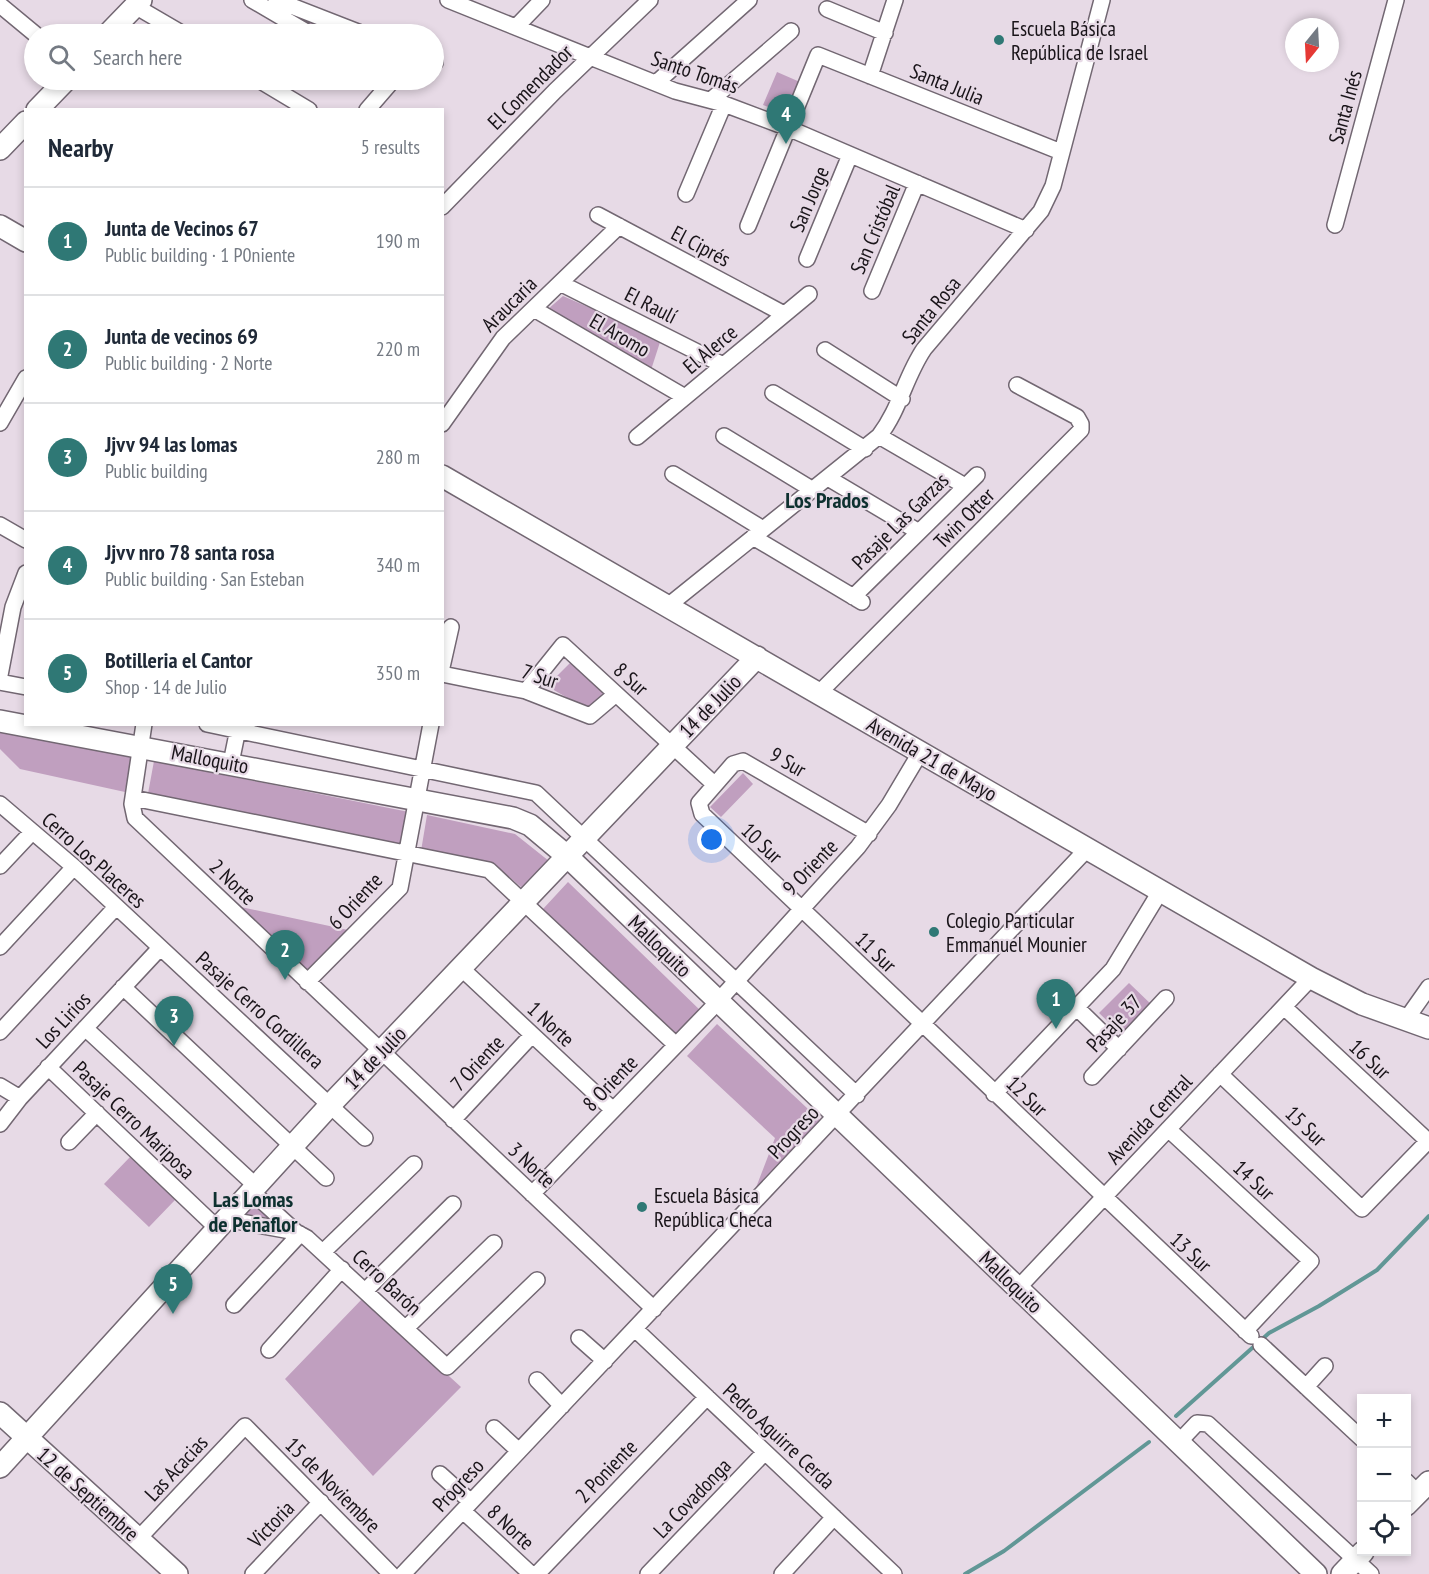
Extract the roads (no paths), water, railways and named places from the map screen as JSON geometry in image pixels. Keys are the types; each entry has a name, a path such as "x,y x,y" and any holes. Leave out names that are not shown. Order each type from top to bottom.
{"street":[{"path":"252,0 293,24"},
{"path":"276,0 337,24"},
{"path":"516,27 542,0"},
{"name":"El Comendador","path":"444,205 650,0"},
{"path":"656,83 749,0"},
{"path":"870,76 895,0"},
{"name":"Santa Rosa","path":"669,606 879,436 902,399 909,374 924,349 1026,230 1050,195 1102,0"},
{"name":"Santa Inés","path":"1335,225 1395,0"},
{"name":"Santo Tomás","path":"458,2 656,83 718,102 788,128 1026,230"},
{"path":"118,24 138,3 168,24"},
{"path":"0,4 24,25"},
{"path":"827,9 885,33"},
{"path":"686,194 718,102 791,31"},
{"name":"Santa Julia","path":"788,128 818,55 1061,152"},
{"path":"39,108 56,90"},
{"path":"276,90 306,108"},
{"path":"369,108 383,90"},
{"path":"0,149 24,124"},
{"path":"748,226 788,128"},
{"name":"San Jorge","path":"807,259 850,155"},
{"name":"San Cristóbal","path":"872,291 917,183"},
{"name":"El Ciprés","path":"598,215 784,314"},
{"path":"0,226 24,240"},
{"name":"Araucaria","path":"444,421 493,349 619,226"},
{"name":"El Raulí","path":"560,283 723,365"},
{"name":"El Alerce","path":"637,437 809,294"},
{"name":"El Aromo","path":"534,309 685,397"},
{"path":"825,350 902,399"},
{"path":"0,423 24,381"},
{"name":"Twin Otter","path":"819,693 1080,430 1081,424 1077,417 1017,385"},
{"path":"773,393 865,449"},
{"path":"724,435 813,490"},
{"path":"879,436 965,486"},
{"path":"674,474 758,533"},
{"name":"Pasaje Las Garzas","path":"758,533 857,599 919,531 977,475"},
{"name":"Avenida 21 de Mayo","path":"444,477 1311,978 1362,1004 1429,1028"},
{"path":"828,478 919,531"},
{"path":"0,525 24,539"},
{"path":"0,675 22,589"},
{"path":"444,658 451,627"},
{"name":"8 Sur","path":"526,691 563,645 714,784"},
{"name":"14 de Julio","path":"0,1467 331,1104 757,657"},
{"name":"7 Sur","path":"444,674 526,691 590,716 616,694"},
{"path":"0,682 24,687"},
{"name":"Malloquito","path":"0,720 24,724"},
{"name":"Malloquito","path":"33,726 513,818 530,825 567,856 1316,1574"},
{"path":"144,726 133,798 483,868 500,878 676,1045"},
{"path":"222,726 533,791 541,795 857,1095"},
{"name":"6 Oriente","path":"307,982 400,888 431,726"},
{"path":"231,763 238,728"},
{"name":"9 Oriente","path":"717,1001 869,834 920,753"},
{"name":"9 Sur","path":"698,806 699,800 736,761 743,761 869,834"},
{"name":"2 Norte","path":"133,798 135,818 381,1052"},
{"name":"Cerro Los Placeres","path":"0,804 74,867 160,948"},
{"name":"10 Sur","path":"698,806 702,814 800,908"},
{"path":"0,866 32,832"},
{"name":"Progreso","path":"403,1573 923,1026 1088,848"},
{"path":"0,947 74,867"},
{"path":"994,1094 1117,963 1161,890"},
{"path":"0,1032 116,907"},
{"name":"11 Sur","path":"800,908 923,1026"},
{"name":"Los Lirios","path":"0,1124 48,1067 160,948"},
{"name":"Pasaje Cerro Cordillera","path":"160,948 331,1104 365,1138"},
{"name":"1 Norte","path":"460,968 613,1110"},
{"name":"Avenida Central","path":"1018,1288 1311,978"},
{"path":"123,987 326,1178"},
{"path":"1406,1021 1429,987"},
{"name":"Pasaje 37","path":"1092,1077 1166,998"},
{"name":"8 Oriente","path":"532,1194 717,1001"},
{"name":"16 Sur","path":"1284,1006 1429,1141"},
{"path":"1076,1007 1119,1049"},
{"name":"12 Sur","path":"923,1026 1103,1198"},
{"name":"Cerro Barón","path":"85,1028 298,1233 323,1252 447,1366 537,1280"},
{"name":"7 Oriente","path":"453,1120 532,1035"},
{"name":"3 Norte","path":"381,1052 654,1309"},
{"name":"Pasaje Cerro Mariposa","path":"48,1067 221,1224"},
{"name":"15 Sur","path":"1220,1074 1362,1209 1429,1141"},
{"path":"0,1086 20,1098"},
{"path":"69,1142 97,1113"},
{"name":"14 Sur","path":"1168,1129 1311,1261 1252,1337"},
{"path":"323,1252 414,1164"},
{"name":"13 Sur","path":"1103,1198 1357,1433"},
{"path":"365,1291 453,1204"},
{"name":"Cerro Barón","path":"221,1224 298,1233"},
{"path":"234,1305 298,1233"},
{"path":"406,1328 494,1243"},
{"path":"269,1350 342,1269"},
{"name":"Pedro Aguirre Cerda","path":"635,1329 894,1574"},
{"path":"579,1338 604,1361"},
{"path":"1306,1387 1325,1366"},
{"path":"537,1380 562,1406"},
{"name":"2 Poniente","path":"537,1574 707,1396"},
{"name":"12 de Septiembre","path":"0,1413 177,1574"},
{"path":"1179,1442 1197,1423 1208,1424 1358,1565"},
{"name":"15 de Noviembre","path":"245,1426 321,1502 403,1573"},
{"name":"Las Acacias","path":"138,1539 245,1426"},
{"path":"494,1428 519,1451"},
{"name":"La Covadonga","path":"648,1574 765,1452"},
{"name":"8 Norte","path":"440,1474 531,1574"},
{"name":"Victoria","path":"252,1574 321,1502"},
{"path":"782,1574 834,1517"}],"waterway":[{"path":"1176,1416 1269,1333 1319,1306 1377,1270 1429,1216"},
{"path":"965,1574 1004,1551 1149,1442"}],"place":[{"name":"Escuela Básica República de Israel","path":"999,40"},
{"name":"Jjvv nro 78 santa rosa","path":"786,144"},
{"name":"Colegio Particular Emmanuel Mounier","path":"934,932"},
{"name":"Junta de vecinos 69","path":"285,980"},
{"name":"Junta de Vecinos 67","path":"1056,1029"},
{"name":"Jjvv 94 las lomas","path":"174,1046"},
{"name":"Escuela Básica República Checa","path":"642,1207"},
{"name":"Botilleria el Cantor","path":"173,1314"}],"district":[{"name":"Los Prados","path":"827,500"},
{"name":"Las Lomas de Peñaflor","path":"253,1212"}]}
